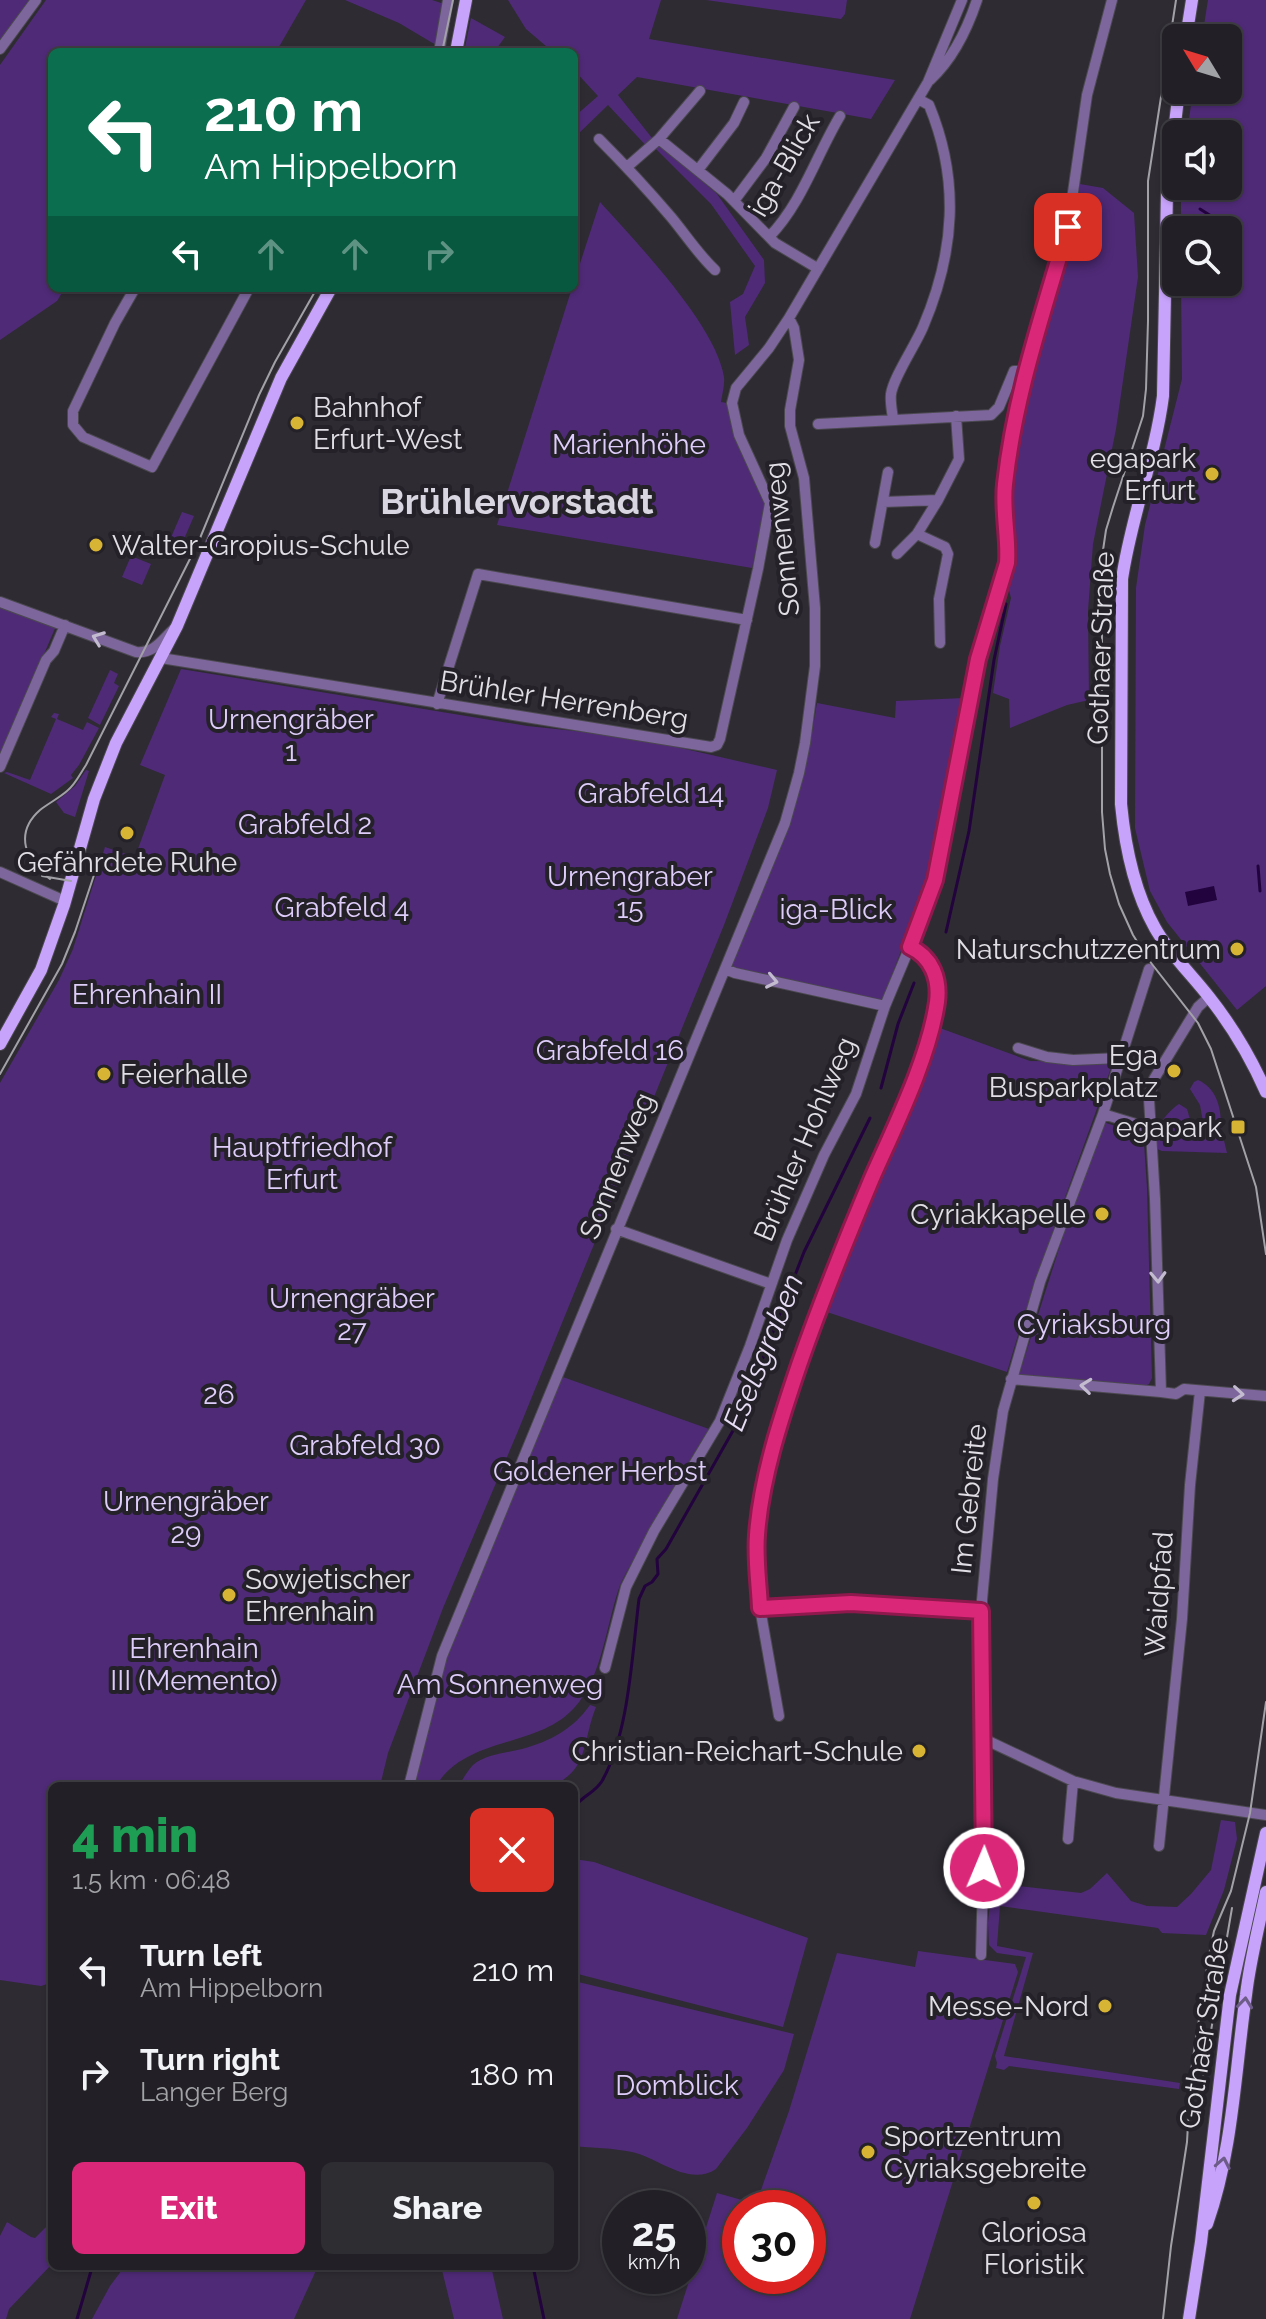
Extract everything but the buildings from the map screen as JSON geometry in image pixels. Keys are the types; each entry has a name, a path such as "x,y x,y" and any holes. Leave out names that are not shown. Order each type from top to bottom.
{"main road":[{"path":"1188,24 1192,0"},
{"path":"457,48 465,3"},
{"name":"Gothaer Straße","path":"1177,104 1167,191 1163,396 1122,579 1121,804 1124,837 1154,927 1209,997 1243,1047 1266,1092"},
{"path":"0,1044 41,970 104,772 124,725 177,626 270,400 329,292"},
{"name":"Gothaer Straße","path":"1189,2319 1230,1995 1266,1833"},
{"name":"Gothaer Straße","path":"1201,2242 1218,2188 1227,2143 1246,1995 1266,1892"}],"street":[{"path":"0,49 36,0"},
{"name":"Brühler Herrenberg","path":"161,658 711,747 717,745 747,620 770,503 739,435 732,403 736,388 789,318 928,82 962,0"},
{"path":"928,82 944,68 977,0"},
{"name":"Brühler Hohlweg","path":"605,1668 626,1587 654,1531 720,1421 787,1240 824,1155 856,1094 885,1006 935,880 978,659 1007,563 1003,508 1015,412 1068,227 1087,95 1112,0"},
{"path":"439,48 448,1"},
{"path":"627,167 659,139 700,91"},
{"path":"893,419 891,393 924,326 948,239 951,196 947,158 929,105 918,99"},
{"path":"698,170 734,123 744,102"},
{"name":"iga-Blick","path":"734,201 766,158 794,107"},
{"name":"iga-Blick","path":"769,237 804,187 840,116"},
{"path":"599,139 682,230 701,258 715,270"},
{"name":"iga-Blick","path":"659,139 734,201 775,243 817,268"},
{"path":"133,292 73,411 73,425 80,435 152,467 247,292"},
{"name":"Sonnenweg","path":"410,1782 442,1656 785,823 799,773 815,666 815,608 804,478 790,426 799,360 794,328 789,318"},
{"path":"818,424 991,415 996,412 1014,371 1025,371"},
{"path":"897,554 917,534 959,459 956,416"},
{"path":"875,543 888,472"},
{"path":"883,502 938,500"},
{"path":"917,534 945,547 948,554 939,599 940,643"},
{"path":"437,704 478,574 747,620"},
{"path":"0,602 143,653 155,648 177,626"},
{"path":"0,767 46,660 54,651 65,625"},
{"path":"0,872 65,901"},
{"path":"779,1716 760,1608 756,1536 770,1458 818,1311 907,1097 933,1021 937,982 932,966 918,950 910,947"},
{"path":"725,969 885,1006"},
{"name":"Im Gebreite","path":"981,1955 984,1739 981,1611 993,1479 1003,1411 1040,1282 1103,1114 1149,969"},
{"path":"1161,1392 1149,1099 1154,1079 1198,1007 1209,997"},
{"path":"1018,1048 1047,1057 1073,1060 1120,1058"},
{"path":"1103,1114 1149,1128"},
{"path":"616,1229 771,1284"},
{"path":"1011,1379 1176,1394 1184,1389 1266,1396"},
{"name":"Waidpfad","path":"1159,1846 1182,1619 1190,1485 1200,1391"},
{"path":"760,1608 851,1603 981,1611"},
{"path":"984,1739 1073,1781 1116,1793 1266,1815"},
{"path":"1068,1839 1073,1781"}],"green space":[{"path":"0,0 29,0 0,41"},
{"path":"46,0 306,0 278,48 48,48 48,292 63,292 57,301 0,340 0,65"},
{"path":"345,0 432,0 444,4 436,45 399,23"},
{"path":"508,0 661,0 649,39 895,80 871,119 637,77 618,95 652,138 717,194 764,260 765,283 745,317 749,345 735,355 730,302 743,294 755,266 711,204 655,148 652,152 608,105 578,134 578,114 598,96 578,74 578,48 548,48 526,29"},
{"path":"706,0 847,0 841,19"},
{"name":"egapark Erfurt","path":"1208,0 1266,0 1266,986 1237,1010 1167,922 1150,891 1135,828 1136,588 1145,525 1182,379 1181,296 1242,296 1242,216 1181,216 1181,200 1242,200 1242,120 1189,120 1191,104 1242,104 1242,24 1204,24"},
{"path":"471,18 505,37 497,48 465,48"},
{"path":"1080,184 1103,188 1134,213 1138,277 1116,429 1093,544 1088,611 1089,700 1067,705 1010,728 1009,699 993,693 1011,598 1006,579 1009,508 1022,413 1073,229"},
{"name":"Marienhöhe","path":"600,202 653,261 706,333 724,377 721,402 727,403 735,436 765,504 752,568 497,525 571,292 578,292 578,270"},
{"path":"182,512 194,516 178,553 166,549"},
{"path":"131,556 151,564 142,585 122,577"},
{"path":"0,607 56,626 0,757"},
{"name":"Hauptfriedhof Erfurt","path":"181,669 527,726 659,743 777,770 768,808 724,925 443,1608 388,1753 381,1782 48,1782 48,1985 41,1986 0,1980 0,1083 59,980 73,949 105,847 135,857 165,775 140,765"},
{"path":"110,670 118,674 114,683 119,686 100,725 88,718"},
{"name":"iga-Blick","path":"964,698 930,873 883,999 878,1001 734,970 731,966 799,791 817,703 895,718 896,701"},
{"path":"54,713 59,714 57,719 83,730 87,722 99,728 71,775 73,778 51,794 4,773 30,780 56,719 51,717"},
{"path":"86,770 89,771 75,817 64,813 56,802 75,786"},
{"path":"937,1027 1030,1061 1113,1062 1044,1255 1007,1372 824,1311 907,1115"},
{"path":"1198,1080 1216,1098 1221,1125 1203,1122 1200,1105 1190,1089"},
{"path":"1179,1104 1187,1109 1192,1126 1221,1128 1227,1153 1157,1149 1157,1129"},
{"name":"Cyriaksburg","path":"1106,1123 1140,1134 1144,1143 1152,1378 1143,1387 1019,1375 1064,1233"},
{"name":"Goldener Herbst","path":"560,1376 709,1429 623,1578 597,1666 575,1707 542,1730 466,1758 449,1770 439,1782 413,1782 447,1657"},
{"path":"590,1705 596,1707 578,1764 563,1780 461,1782 478,1761 533,1746 552,1738 576,1721"},
{"path":"1221,1820 1235,1822 1237,1839 1224,1890 1206,1935 1162,1933 1158,1928 1000,1906 997,1946 1033,1953 1004,2056 1180,2083 1179,2089 1009,2066 1004,2070 996,2068 995,2056 1026,1957 997,1953 989,1945 992,1883 1081,1893 1107,1873 1131,1901 1147,1906 1177,1907 1211,1870"},
{"path":"578,1860 594,1862 808,1938 783,2027 578,1974"},
{"name":"Sportzentrum Cyriaksgebreite","path":"918,1951 1015,1964 1018,1972 910,2319 677,2319 685,2294 706,2294 706,2228 717,2193 722,2194 722,2294 826,2294 826,2190 761,2190 789,2111 837,1953 915,1967"},
{"name":"Domblick","path":"578,1982 794,2034 784,2070 716,2169 695,2175 674,2170 642,2155 578,2146"},
{"path":"7,2222 35,2238 48,2223 48,2268 9,2309 6,2319 0,2319 0,2236"},
{"path":"122,2270 316,2270 294,2319 92,2319"},
{"path":"442,2270 492,2270 503,2319 454,2319"}],"shaded area":[{"path":"1214,886 1217,900 1188,906 1185,892"}],"waterway":[{"path":"1200,209 1211,216"},
{"name":"Eselsgraben","path":"946,932 969,831 994,660 1006,604"},
{"path":"1258,866 1260,891"},
{"name":"Eselsgraben","path":"881,1088 898,1024 914,983"},
{"name":"Eselsgraben","path":"579,1802 602,1781 618,1740 628,1693 639,1599 645,1586 658,1574 657,1559 666,1549 739,1420 804,1252 870,1118"},
{"path":"77,2319 92,2270"},
{"name":"Eselsgraben","path":"534,2270 544,2319"}],"tram line":[{"path":"443,48 453,0"},
{"path":"1176,0 1148,181 1148,321 1143,416 1106,530 1102,557 1102,812 1110,874 1133,935 1198,1023 1211,1049 1256,1187 1266,1254"},
{"path":"50,879 29,855 25,837 27,828 40,810 70,789 86,765 198,543 259,395 315,292"},
{"path":"0,1074 62,964 100,857"},
{"path":"42,876 71,881"},
{"path":"1163,2319 1187,2142 1191,2071 1209,1955 1214,1931 1231,1891 1250,1813 1266,1702"},
{"path":"1199,2101 1232,1908"}],"place":[{"name":"Bahnhof Erfurt-West","path":"297,423"},
{"name":"egapark Erfurt","path":"1212,474"},
{"name":"Walter-Gropius-Schule","path":"96,545"},
{"name":"Gefährdete Ruhe","path":"127,833"},
{"name":"Naturschutzzentrum","path":"1237,949"},
{"name":"Ega Busparkplatz","path":"1174,1071"},
{"name":"Feierhalle","path":"104,1074"},
{"name":"egapark","path":"1238,1127"},
{"name":"Cyriakkapelle","path":"1102,1214"},
{"name":"Sowjetischer Ehrenhain","path":"229,1595"},
{"name":"Christian-Reichart-Schule","path":"919,1751"},
{"name":"Messe-Nord","path":"1105,2006"},
{"name":"Sportzentrum Cyriaksgebreite","path":"868,2152"},
{"name":"Gloriosa Floristik","path":"1034,2203"}],"district":[{"name":"Brühlervorstadt","path":"517,501"}],"route":[{"path":"984,1868 981,1611 851,1603 760,1608 756,1536 770,1458 788,1396 852,1225 901,1112 933,1021 937,982 932,966 918,950 910,947 931,896 978,659 1007,563 1003,508 1015,412 1068,227"}],"park label":[{"name":"Urnengräber 1","path":"291,735"},
{"name":"Grabfeld 14","path":"651,793"},
{"name":"Grabfeld 2","path":"305,824"},
{"name":"Urnengraber 15","path":"630,892"},
{"name":"Grabfeld 4","path":"342,907"},
{"name":"Ehrenhain II","path":"147,994"},
{"name":"Grabfeld 16","path":"610,1050"},
{"name":"Urnengräber 27","path":"352,1314"},
{"name":"26","path":"219,1394"},
{"name":"Grabfeld 30","path":"365,1445"},
{"name":"Urnengräber 29","path":"186,1517"},
{"name":"Ehrenhain III (Memento)","path":"194,1664"},
{"name":"Am Sonnenweg","path":"500,1684"}]}
